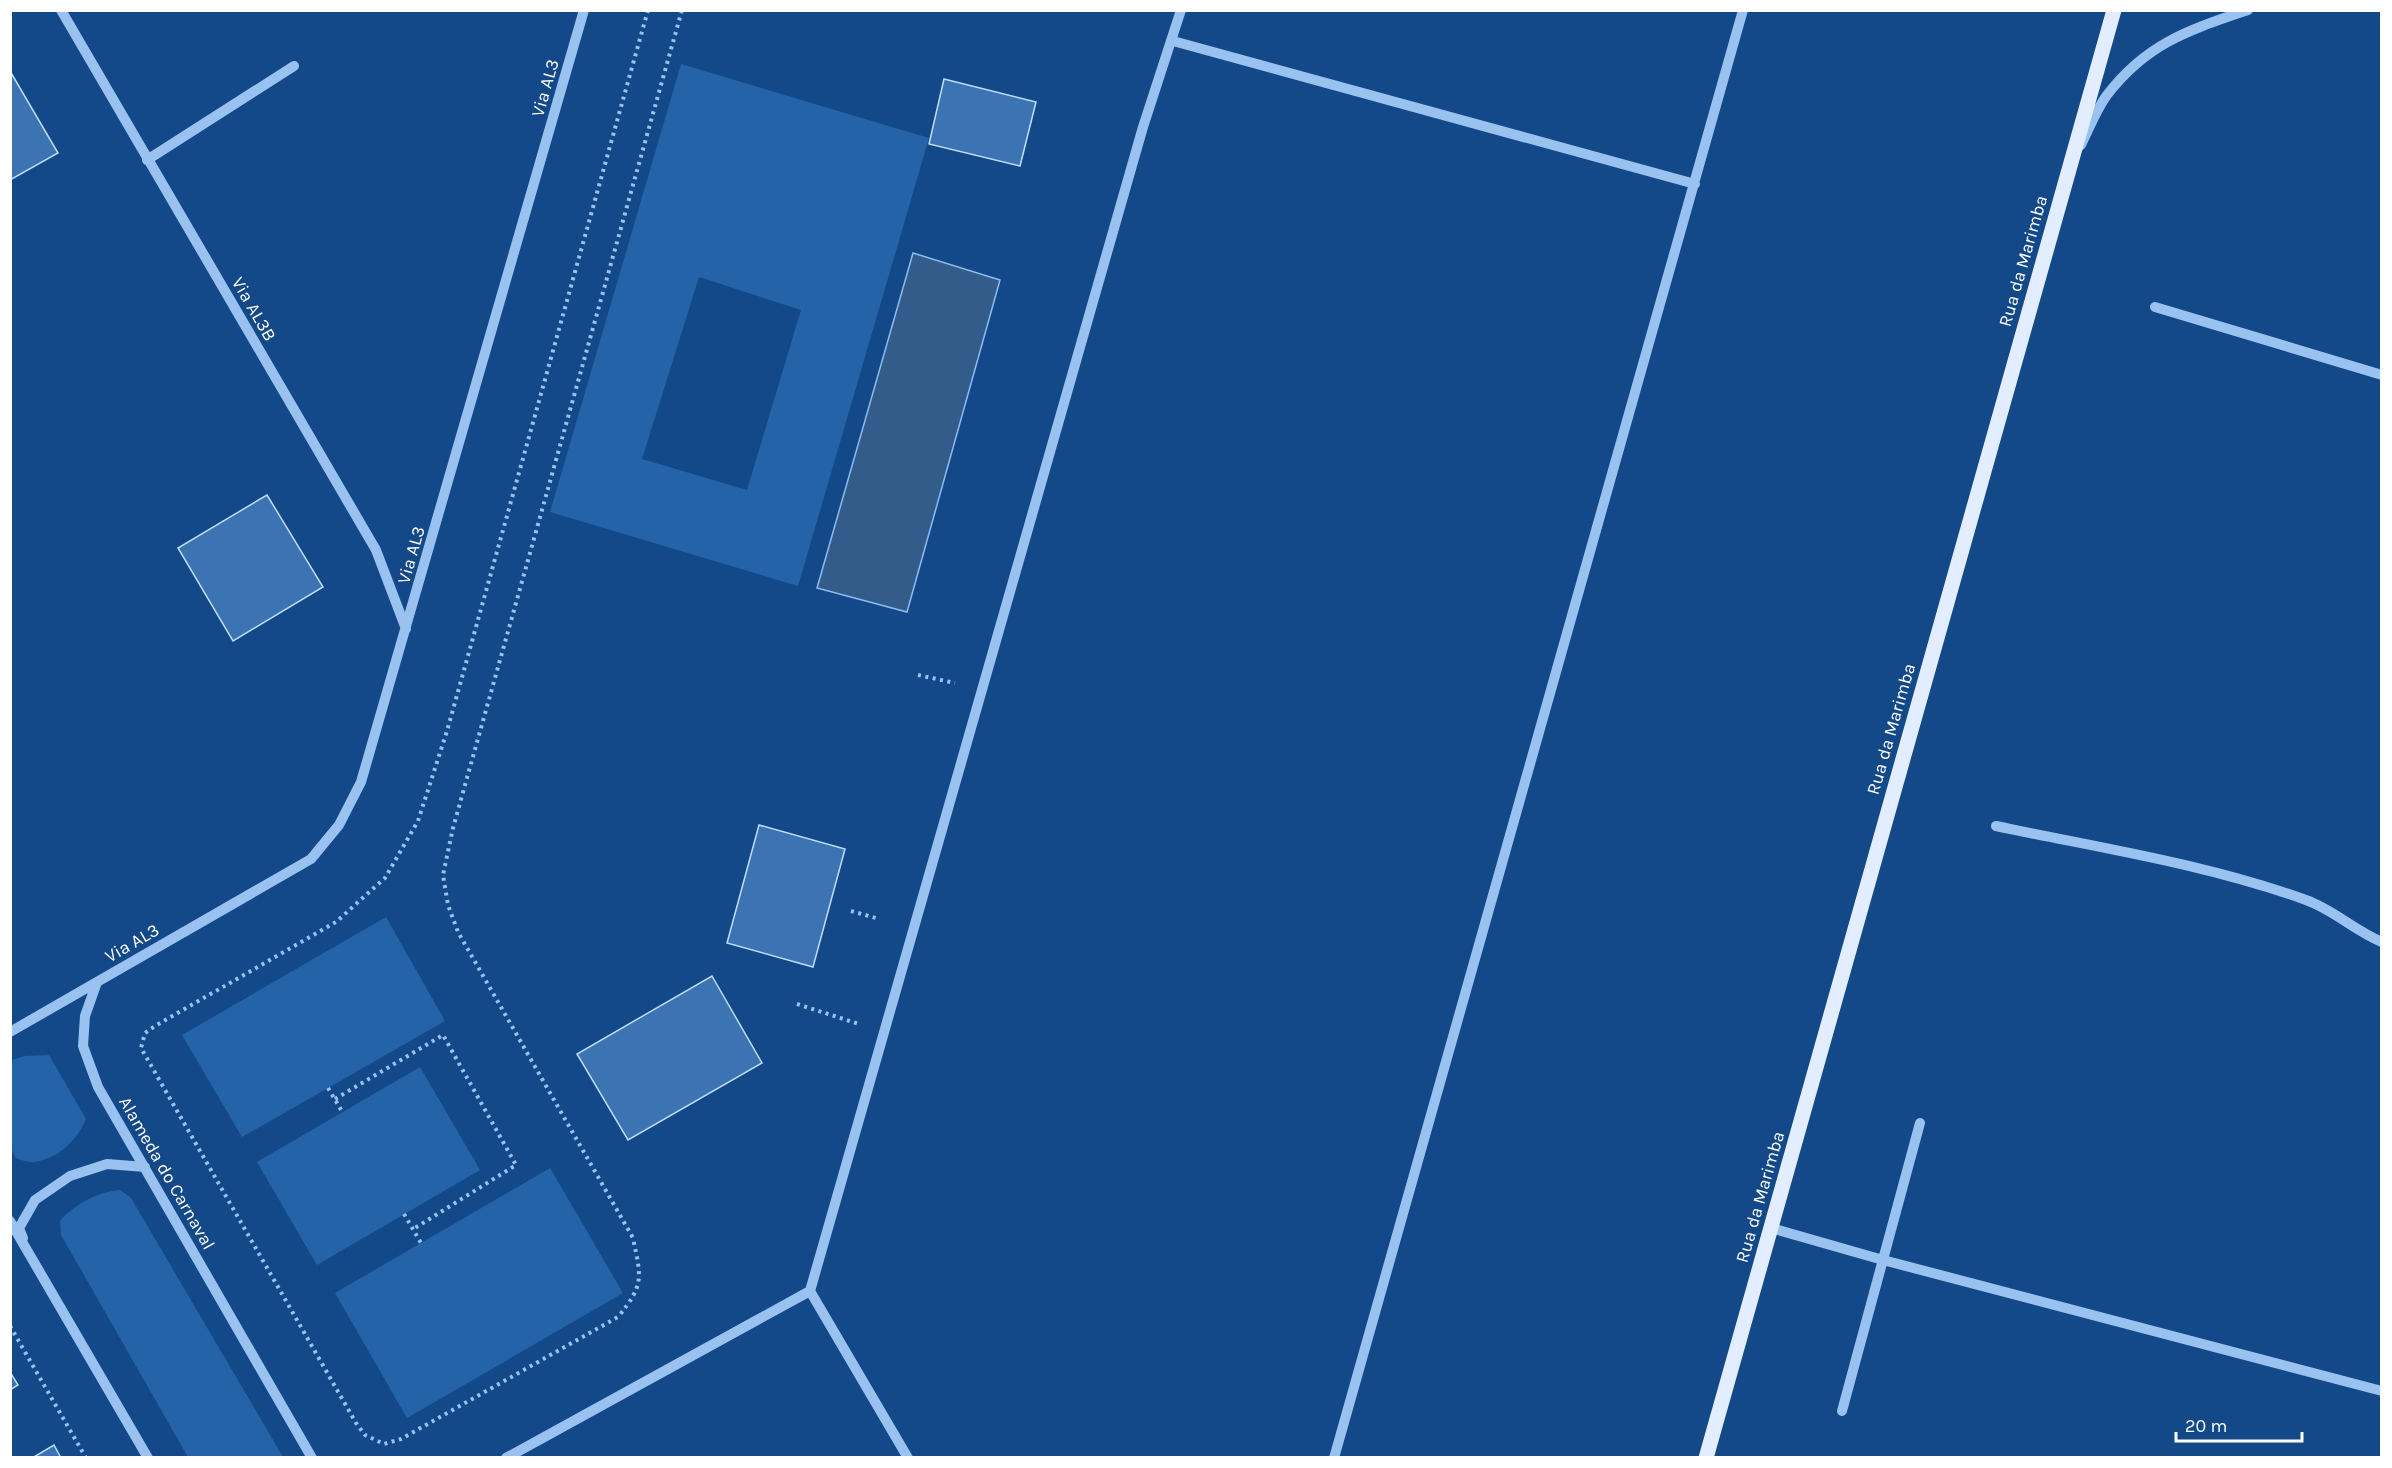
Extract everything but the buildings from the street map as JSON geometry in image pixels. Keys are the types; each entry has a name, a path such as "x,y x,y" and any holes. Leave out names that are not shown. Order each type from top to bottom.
{"main road":[{"name":"Rua da Marimba","path":"1706,1458 2114,10"}],"street":[{"name":"Via AL3B","path":"62,10 147,160 376,550 407,629"},
{"name":"Via AL3","path":"97,982 311,859 339,825 361,782 584,10"},
{"path":"506,1458 810,1291 1143,127 1173,41 1180,10"},
{"path":"1334,1458 1743,10"},
{"path":"2070,166 2106,97 2151,51 2188,30 2248,10"},
{"path":"1173,41 1695,184"},
{"path":"147,160 294,66"},
{"path":"2155,307 2382,375"},
{"path":"1996,826 2200,869 2308,900 2366,936 2382,942"},
{"path":"10,1032 97,982"},
{"name":"Alameda do Carnaval","path":"97,982 85,1016 83,1046 98,1087 312,1458"},
{"path":"1842,1411 1920,1124"},
{"path":"28,1251 19,1228 35,1200 70,1176 107,1164 144,1167"},
{"path":"10,1221 148,1458"},
{"path":"1771,1228 1883,1260 2382,1391"},
{"path":"810,1291 908,1458"}],"path":[{"path":"648,10 447,730 418,821 385,878 336,922 144,1033 141,1048 356,1423 365,1435 384,1444 401,1439 618,1317 635,1296 641,1275 633,1238 458,932 448,905 443,874 682,10"},
{"path":"918,675 956,683"},
{"path":"851,911 876,918"},
{"path":"797,1004 860,1024"},
{"path":"335,1099 443,1035 516,1165 415,1228"},
{"path":"328,1088 343,1113"},
{"path":"404,1214 421,1243"},
{"path":"10,1326 86,1458"}],"shaded area":[{"path":"681,64 929,138 798,586 550,512","holes":["699,277 801,310 747,490 642,459"]},
{"path":"913,253 1000,280 907,612 817,588"},
{"path":"386,917 445,1021 242,1137 182,1035"},
{"path":"49,1055 86,1119 78,1134 66,1147 52,1157 28,1162 16,1158 11,1149 11,1060 25,1056"},
{"path":"420,1067 480,1170 317,1265 257,1162"},
{"path":"550,1168 623,1293 407,1418 335,1293"},
{"path":"120,1190 131,1198 283,1457 188,1457 61,1235 60,1221 72,1209 95,1196"}]}
